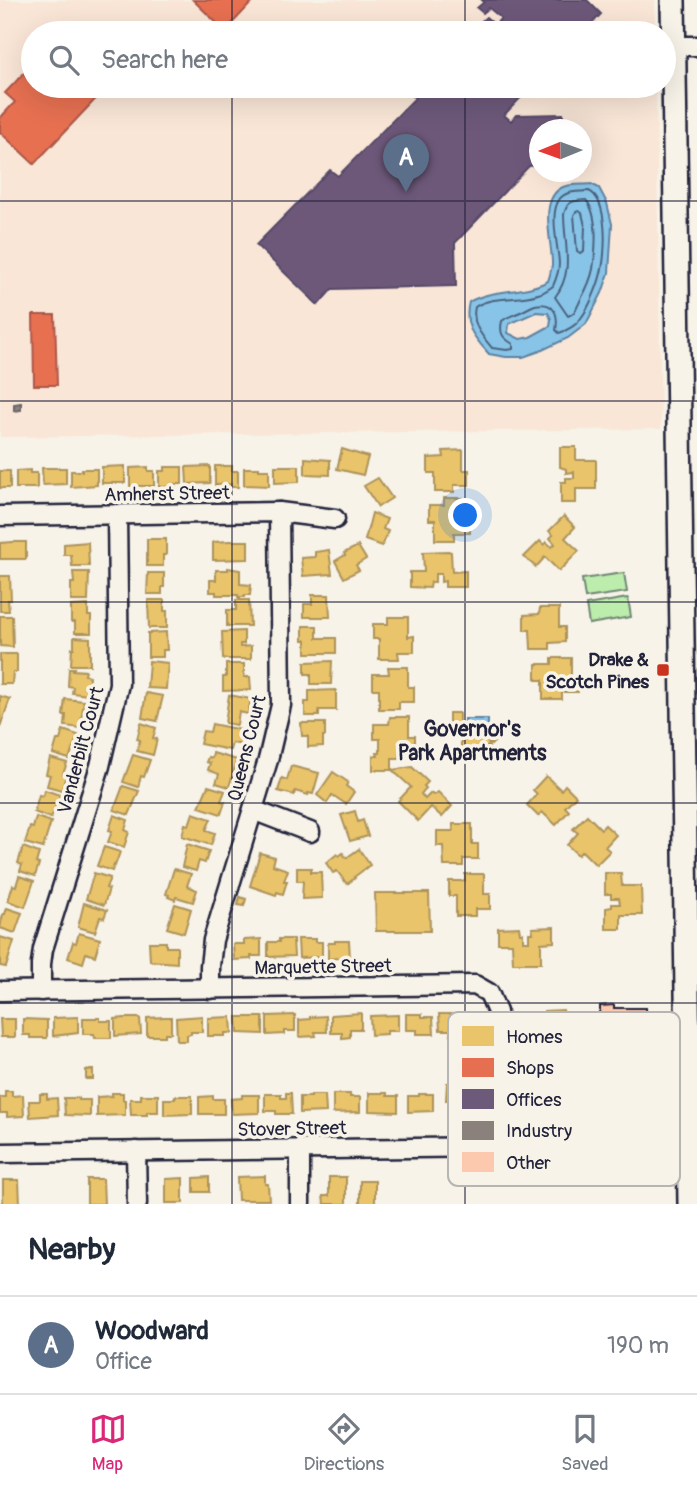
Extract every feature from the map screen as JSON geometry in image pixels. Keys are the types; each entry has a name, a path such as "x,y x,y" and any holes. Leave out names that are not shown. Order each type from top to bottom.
{"main road":[{"path":"673,0 673,21"},
{"path":"675,98 693,1144 690,1204"}],"street":[{"path":"676,46 697,46"},
{"name":"Amherst Street","path":"0,516 279,512 335,519"},
{"name":"Queens Court","path":"210,989 213,940 268,760 281,705 279,512"},
{"name":"Vanderbilt Court","path":"41,991 43,948 100,766 119,684 117,514"},
{"path":"253,810 310,832"},
{"name":"Marquette Street","path":"0,991 475,985 489,993 497,1012"},
{"name":"Stover Street","path":"0,1153 448,1147"},
{"path":"300,1149 300,1204"},
{"path":"136,1151 137,1204"}],"shaded area":[{"path":"0,0 655,0 655,21 21,21 21,98 656,98 661,429 0,437"}],"green space":[{"path":"624,573 627,592 585,598 582,579"},
{"path":"628,598 631,617 589,624 586,605"}],"water":[{"path":"591,184 599,188 607,203 612,224 609,273 586,324 568,338 523,357 489,354 474,336 469,325 469,302 548,281 552,265 548,223 550,201 563,187","holes":["536,312 548,313 550,326 530,337 520,339 508,333 509,324"]},
{"path":"465,719 488,719 488,727 465,728"}],"building: Homes":[{"path":"560,447 576,447 576,460 596,460 596,489 576,489 576,503 561,503 561,482 566,482 566,478 574,478 574,472 566,473 566,469 560,467"},
{"path":"342,449 368,457 363,475 337,469"},
{"path":"463,450 463,470 469,470 469,485 454,485 454,492 435,492 435,473 428,473 428,458 444,457 443,451"},
{"path":"305,458 330,460 330,475 305,474"},
{"path":"125,466 125,483 102,483 102,467"},
{"path":"210,466 210,483 187,484 186,467"},
{"path":"215,466 232,466 232,471 238,471 238,487 231,487 231,484 215,485"},
{"path":"275,466 299,466 299,482 275,483"},
{"path":"148,467 148,471 154,471 154,486 130,486 130,468"},
{"path":"165,467 182,467 182,484 159,487 159,471 165,471"},
{"path":"42,468 66,468 66,484 43,485"},
{"path":"244,468 269,470 269,486 244,485"},
{"path":"97,469 97,485 71,487 71,471"},
{"path":"30,470 30,473 37,473 37,488 16,488 16,471"},
{"path":"0,471 10,471 10,488 0,488"},
{"path":"378,478 392,498 378,507 364,486"},
{"path":"444,498 463,498 464,518 470,518 470,533 454,533 454,540 435,540 435,520 429,520 429,505 444,505"},
{"path":"372,513 387,519 383,529 388,531 382,546 365,540"},
{"path":"564,516 575,527 565,538 579,551 559,571 545,557 536,567 524,557 540,541 552,547 555,544 549,531"},
{"path":"147,539 166,539 163,566 147,566"},
{"path":"248,541 248,559 213,560 213,542"},
{"path":"26,542 26,559 0,559 0,543"},
{"path":"88,542 89,566 72,566 71,555 64,555 64,544"},
{"path":"358,546 366,559 356,565 359,570 344,578 335,561"},
{"path":"329,550 332,574 303,576 301,558 315,557 315,552"},
{"path":"423,552 451,552 452,572 466,571 466,587 445,587 445,581 441,582 441,574 435,574 435,582 431,582 430,588 410,587 410,572 424,572"},
{"path":"216,570 240,570 240,584 251,585 250,595 238,597 210,592 210,580 216,580"},
{"path":"73,572 89,572 88,601 71,601"},
{"path":"148,573 164,573 162,594 147,594"},
{"path":"0,576 10,576 9,611 0,611"},
{"path":"312,595 329,595 330,617 304,617 304,604 312,604"},
{"path":"148,600 164,600 167,628 149,628"},
{"path":"236,600 249,600 250,626 227,626 227,610 236,610"},
{"path":"88,605 91,633 75,633 75,622 71,622 71,606"},
{"path":"540,608 559,608 559,627 565,627 565,642 550,643 550,649 531,649 530,630 524,630 524,615 539,614"},
{"path":"0,616 12,616 13,647 0,646"},
{"path":"388,617 408,617 408,637 414,636 414,652 398,652 399,659 379,659 379,639 373,639 373,624 388,624"},
{"path":"303,626 317,626 317,638 336,638 336,653 306,653"},
{"path":"244,631 244,644 240,644 240,647 251,646 251,659 223,659 222,632"},
{"path":"166,632 167,650 163,650 163,657 148,657 148,633"},
{"path":"74,637 90,638 90,665 71,665"},
{"path":"0,654 17,654 17,672 13,672 12,684 0,684"},
{"path":"552,658 571,658 571,677 578,677 578,692 562,692 562,699 543,699 543,680 536,680 536,664 552,664"},
{"path":"149,661 168,663 166,689 147,688"},
{"path":"332,661 331,684 311,684 311,674 305,674 305,662"},
{"path":"226,664 244,664 244,677 250,677 251,690 223,691"},
{"path":"388,667 408,667 408,687 414,687 414,702 399,702 399,709 379,709 379,689 373,689 373,674 389,674"},
{"path":"69,668 86,671 85,675 89,676 88,695 72,693 73,687 68,686"},
{"path":"336,690 336,710 319,710 319,716 305,716 305,702 309,702 309,691"},
{"path":"146,693 163,696 157,721 142,718"},
{"path":"229,695 251,699 248,714 239,712 237,725 225,723"},
{"path":"0,696 10,699 0,727"},
{"path":"65,699 84,701 80,728 65,726"},
{"path":"449,713 459,713 459,727 449,727"},
{"path":"390,717 409,717 409,736 415,736 415,751 400,752 400,758 392,758 392,770 373,770 373,756 380,753 380,739 374,739 374,724 389,724"},
{"path":"141,723 156,728 153,738 157,739 153,755 137,751"},
{"path":"301,723 325,723 323,746 308,747 308,736 302,736"},
{"path":"212,724 246,731 243,745 232,743 230,750 200,744 203,731 210,732"},
{"path":"63,730 78,735 69,759 53,754"},
{"path":"461,730 499,730 499,738 495,738 491,745 488,742 489,747 483,747 483,753 461,754"},
{"path":"213,753 237,760 229,787 216,783 219,774 208,770 210,763 206,762 208,757 212,758"},
{"path":"133,755 150,760 138,787 123,782"},
{"path":"50,758 67,763 62,790 47,786 50,775 46,774"},
{"path":"291,766 319,773 313,794 295,791 294,795 278,791 282,778 287,780"},
{"path":"412,767 428,782 421,794 425,799 431,793 433,795 438,792 452,806 442,817 431,807 418,821 398,801 411,787 392,770"},
{"path":"333,772 348,782 346,786 354,792 346,804 332,795 327,803 317,795"},
{"path":"546,776 561,790 565,785 576,796 565,807 569,811 556,825 542,812 538,816 527,805 537,794 533,790"},
{"path":"123,786 139,791 129,815 114,810"},
{"path":"208,786 225,791 221,801 225,802 221,814 199,807"},
{"path":"45,790 60,795 51,818 34,812 39,795 43,796"},
{"path":"355,811 358,822 363,820 368,836 350,841 341,815"},
{"path":"193,813 211,819 206,830 215,833 211,845 182,836 185,824 189,825"},
{"path":"114,815 128,820 125,830 129,832 124,847 108,842"},
{"path":"587,815 601,829 605,825 616,835 605,847 610,851 596,865 582,851 578,855 567,845 578,833 573,829"},
{"path":"36,817 51,822 43,848 25,843"},
{"path":"453,824 472,824 472,844 478,844 478,859 463,859 463,866 444,866 443,846 437,846 437,831 453,831"},
{"path":"187,844 209,851 205,863 199,861 196,871 182,867"},
{"path":"23,847 39,853 35,876 20,871 22,865 18,863"},
{"path":"104,847 120,852 112,871 97,866"},
{"path":"359,849 370,865 347,884 337,871 333,873 326,863 337,854 339,856 343,853 346,858"},
{"path":"260,853 275,857 273,865 288,870 283,894 277,892 276,895 250,886"},
{"path":"297,868 311,868 311,872 321,872 322,898 302,899 303,881 297,881"},
{"path":"174,869 191,874 187,886 197,890 193,902 176,897 175,900 166,894"},
{"path":"94,873 110,878 104,905 86,899"},
{"path":"605,873 621,873 622,886 641,886 642,915 621,915 621,929 606,929 606,908 612,907 612,904 620,904 619,898 611,898 611,894 605,894"},
{"path":"465,874 484,874 484,894 490,894 490,909 475,909 475,916 456,916 456,896 449,896 449,881 465,881"},
{"path":"19,876 34,881 25,907 8,901"},
{"path":"375,893 429,893 430,931 376,931"},
{"path":"240,897 246,899 244,906 238,905"},
{"path":"84,903 107,910 104,918 100,917 95,932 78,927"},
{"path":"175,904 191,909 184,933 167,928"},
{"path":"7,908 22,913 15,933 0,928"},
{"path":"519,927 520,933 523,933 523,941 529,941 532,928 554,927 554,942 541,943 541,963 513,963 512,943 498,943 498,928"},
{"path":"79,933 100,939 95,956 86,953 83,963 68,958"},
{"path":"0,937 14,941 6,967 0,966"},
{"path":"261,939 261,956 234,960 233,944"},
{"path":"279,939 293,939 294,956 268,957 268,942 279,942"},
{"path":"298,939 315,939 315,942 322,942 322,957 299,958"},
{"path":"349,941 350,957 328,959 328,943"},
{"path":"149,942 166,942 166,947 177,947 177,963 150,961"},
{"path":"361,1013 361,1029 350,1029 350,1037 342,1038 342,1033 331,1033 331,1015"},
{"path":"406,1014 433,1017 434,1034 417,1034 417,1030 406,1030"},
{"path":"439,1014 448,1014 448,1030 440,1030"},
{"path":"295,1015 295,1031 267,1035 267,1016"},
{"path":"398,1015 398,1031 371,1035 370,1016"},
{"path":"202,1016 202,1032 191,1032 187,1035 187,1041 177,1041 176,1018"},
{"path":"326,1016 327,1032 315,1032 316,1036 299,1037 299,1020"},
{"path":"78,1017 78,1033 53,1036 53,1018"},
{"path":"171,1017 171,1033 165,1033 165,1036 147,1036 147,1018"},
{"path":"231,1017 232,1033 225,1033 225,1036 208,1036 208,1018"},
{"path":"237,1017 263,1017 263,1034 238,1033"},
{"path":"83,1018 111,1021 111,1038 95,1038 94,1034 83,1034"},
{"path":"140,1018 141,1034 115,1036 115,1019"},
{"path":"0,1019 15,1019 15,1037 1,1037"},
{"path":"23,1019 47,1020 47,1038 30,1038 30,1035 23,1035"},
{"path":"86,1070 93,1070 93,1079 86,1079"},
{"path":"5,1091 12,1091 12,1096 23,1095 24,1116 7,1117 7,1113 0,1113 0,1097 5,1097"},
{"path":"112,1093 123,1093 125,1115 97,1116 97,1097 112,1096"},
{"path":"286,1093 291,1093 292,1114 265,1111 265,1094 281,1094 281,1098 286,1098"},
{"path":"369,1093 398,1096 398,1112 369,1111"},
{"path":"40,1094 47,1094 47,1099 57,1098 58,1115 30,1117 29,1101 39,1101"},
{"path":"333,1094 360,1097 360,1112 333,1113"},
{"path":"433,1094 433,1111 408,1112 408,1096"},
{"path":"141,1095 158,1095 158,1112 131,1115 130,1099 141,1099"},
{"path":"242,1095 259,1095 259,1113 232,1114 231,1099 242,1098"},
{"path":"325,1095 326,1112 300,1113 300,1097"},
{"path":"175,1096 192,1096 192,1114 164,1115 164,1099 175,1099"},
{"path":"213,1096 213,1099 224,1099 224,1114 199,1114 199,1097"},
{"path":"64,1098 90,1100 90,1116 65,1115"},
{"path":"265,1176 269,1200 238,1200 237,1177"},
{"path":"209,1177 209,1192 194,1192 194,1178"},
{"path":"329,1177 346,1177 346,1204 324,1204 323,1196 329,1196"},
{"path":"183,1178 183,1203 166,1203 166,1179"},
{"path":"87,1179 103,1179 104,1204 87,1204"},
{"path":"3,1180 19,1180 20,1204 3,1204"},
{"path":"360,1181 375,1181 375,1204 360,1204"}],"building: Shops":[{"path":"193,0 254,0 234,21 215,21"},
{"path":"21,76 21,98 97,98 34,164 0,132 0,118 15,102 5,93"},
{"path":"33,315 55,315 57,385 34,385"}],"building: Offices":[{"path":"482,0 587,0 601,14 594,21 498,21 501,18 489,8 483,13 477,8 484,2"},
{"path":"415,98 520,98 504,115 511,121 516,115 563,114 563,119 529,119 529,166 455,243 456,286 332,289 318,305 256,245 330,170 338,176"}],"building: Industry":[{"path":"21,403 21,410 14,411 14,404"}],"building: Other":[{"path":"600,1006 646,1008 646,1012 600,1012"}],"place":[{"name":"Woodward","path":"406,192"},
{"name":"Drake & Scotch Pines","path":"663,670"}],"district":[{"name":"Governor's Park Apartments","path":"472,741"}]}
